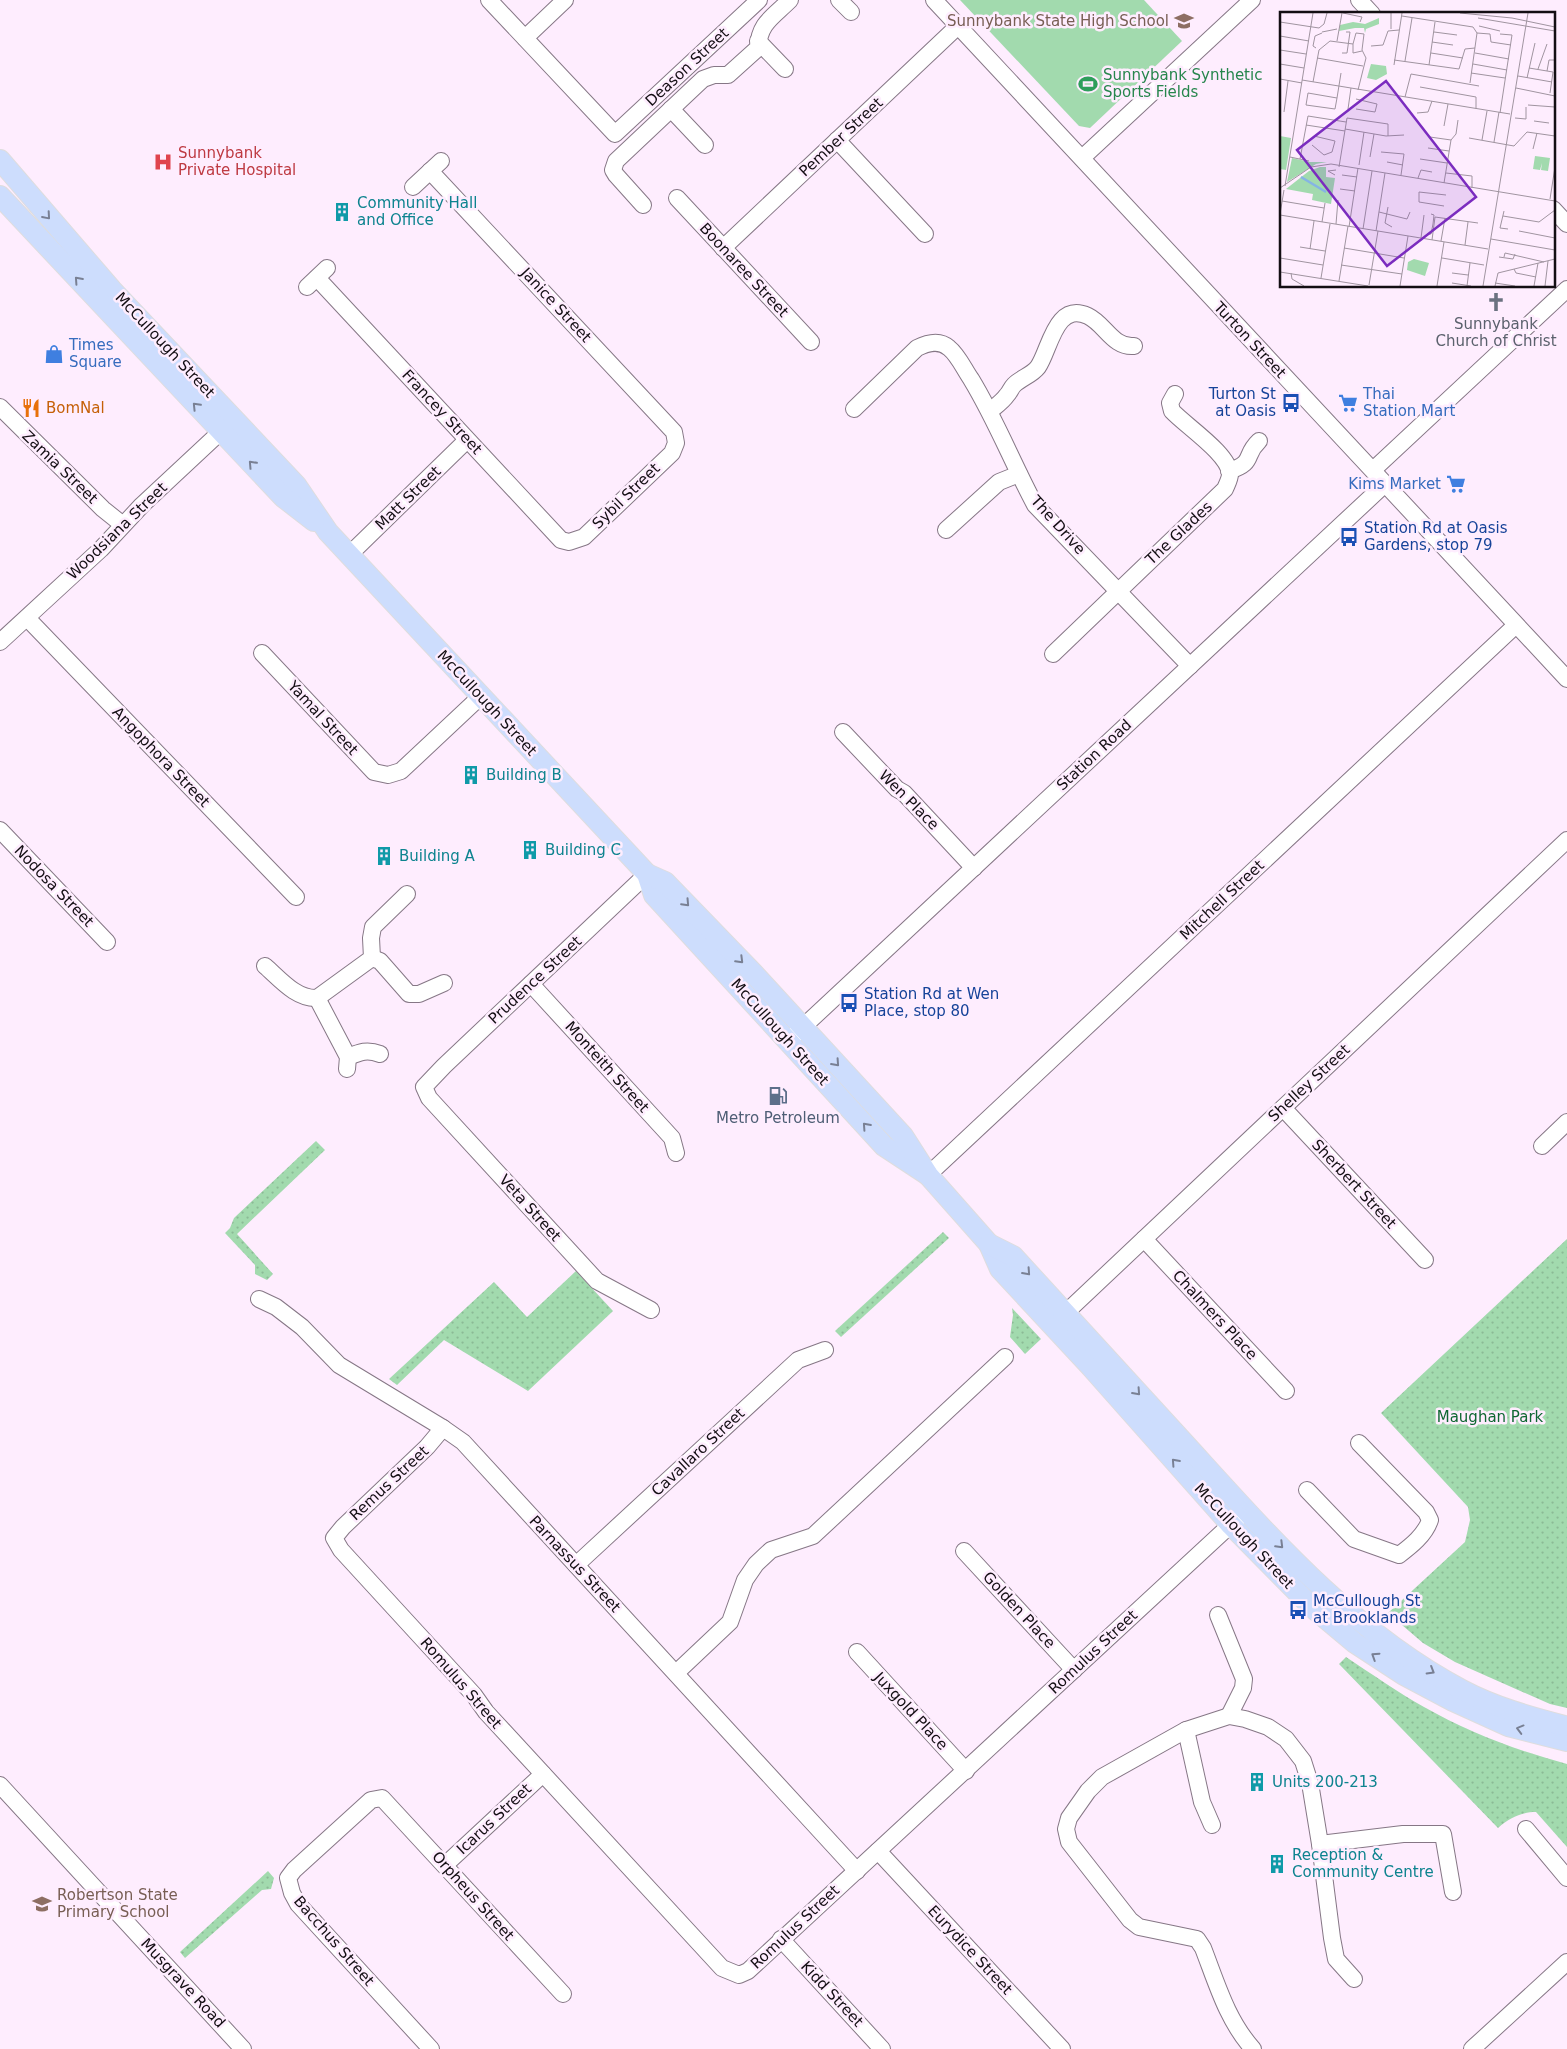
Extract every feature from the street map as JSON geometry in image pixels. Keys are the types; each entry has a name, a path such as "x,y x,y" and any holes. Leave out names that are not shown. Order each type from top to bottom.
{"main road":[{"name":"McCullough Street","path":"0,160 228,425 283,497 328,532 647,874 665,882 803,1027 903,1136 928,1175 988,1244 1013,1256 1058,1320 1231,1525 1312,1608 1355,1643 1404,1675 1453,1701 1508,1726 1567,1741"},
{"name":"McCullough Street","path":"0,196 228,425"},
{"name":"McCullough Street","path":"647,874 654,895 884,1146 928,1175"},
{"name":"McCullough Street","path":"1058,1320 1356,1620 1406,1656 1462,1691 1516,1713 1567,1727"}],"street":[{"path":"490,0 525,38 565,0"},
{"name":"Deason Street","path":"525,38 615,134 759,0"},
{"path":"643,205 616,176 613,170 616,161 704,79 714,76 728,76 758,48 762,27 790,0"},
{"path":"839,0 851,12"},
{"name":"Turton Street","path":"934,0 1567,679"},
{"path":"1082,158 1252,0"},
{"path":"1359,0 1370,12"},
{"name":"Pember Street","path":"723,248 958,26"},
{"path":"758,41 784,70"},
{"path":"671,109 705,145"},
{"path":"837,140 925,234"},
{"name":"Janice Street","path":"413,186 436,166 674,432 676,443"},
{"name":"Boonaree Street","path":"677,198 811,342"},
{"path":"1554,210 1567,224"},
{"name":"Francey Street","path":"317,278 561,540 569,542"},
{"path":"1373,470 1567,289"},
{"path":"990,411 1007,396 1012,387 1037,368 1044,356 1054,329 1066,316 1081,313 1088,316 1096,320 1117,343 1127,347 1134,346"},
{"name":"The Drive","path":"854,410 917,348 927,343 937,342 948,347 958,359 990,411 1035,504 1190,666"},
{"path":"1175,394 1170,403 1172,411 1218,453 1229,471 1240,468 1249,461 1252,447 1259,441"},
{"name":"Zamia Street","path":"0,406 104,509 123,525"},
{"name":"Woodsiana Street","path":"0,642 101,549 123,525 228,425"},
{"name":"Matt Street","path":"349,555 468,440"},
{"name":"Sybil Street","path":"569,542 584,537 672,452 676,443"},
{"name":"The Glades","path":"1053,654 1118,590 1213,502 1225,489 1230,476 1229,471"},
{"path":"946,530 999,482 1019,474"},
{"name":"Station Road","path":"788,1041 1385,484"},
{"name":"Angophora Street","path":"27,618 296,897"},
{"name":"Mitchell Street","path":"928,1175 1516,625"},
{"name":"Yamal Street","path":"262,653 374,772 388,775 401,770 481,696"},
{"name":"Wen Place","path":"843,732 897,789 904,792 974,868"},
{"name":"Nodosa Street","path":"0,830 107,942"},
{"name":"Shelley Street","path":"1058,1320 1567,840"},
{"name":"Prudence Street","path":"424,1087 431,1078 647,874"},
{"path":"372,958 371,938 373,927 407,894"},
{"path":"372,958 380,961 409,994 419,994 444,983"},
{"path":"265,966 287,986 306,999 317,998 372,958"},
{"name":"Monteith Street","path":"531,984 672,1138 676,1153"},
{"path":"317,998 348,1063 360,1052 370,1050 380,1054"},
{"name":"Veta Street","path":"424,1087 429,1098 596,1281 652,1310"},
{"name":"Sherbert Street","path":"1283,1108 1425,1260"},
{"path":"1542,1146 1567,1122"},
{"name":"Chalmers Place","path":"1144,1239 1286,1391"},
{"name":"Parnassus Street","path":"259,1299 276,1307 302,1327 339,1366 463,1442 857,1871"},
{"name":"Cavallaro Street","path":"576,1564 798,1360 825,1350"},
{"path":"676,1673 730,1622 745,1580 756,1564 771,1550 813,1536 1005,1358"},
{"name":"Remus Street","path":"334,1538 342,1526 427,1447 443,1428"},
{"path":"1307,1490 1354,1539 1399,1555 1406,1550 1427,1530 1430,1520 1426,1512 1359,1443"},
{"name":"Romulus Street","path":"334,1538 341,1550 543,1774 722,1968 739,1975 748,1971 1246,1511"},
{"name":"Golden Place","path":"964,1550 1074,1670"},
{"path":"1218,1615 1244,1679 1243,1688 1229,1716"},
{"name":"Juxgold Place","path":"857,1652 966,1770"},
{"path":"1254,2049 1241,2036 1228,2014 1203,1948 1197,1939 1139,1927 1130,1920 1069,1842 1066,1829 1070,1818 1088,1791 1102,1777 1186,1730 1229,1716 1268,1727 1286,1739 1303,1761 1310,1783 1336,1959 1354,1979"},
{"path":"1186,1730 1202,1802 1212,1825"},
{"name":"Icarus Street","path":"445,1865 543,1774"},
{"name":"Musgrave Road","path":"0,1785 243,2049"},
{"name":"Orpheus Street","path":"382,1798 562,1994"},
{"name":"Bacchus Street","path":"382,1798 371,1800 294,1870 288,1878 292,1893 298,1904 431,2049"},
{"path":"1526,1829 1567,1878"},
{"path":"1320,1844 1403,1834 1443,1834 1453,1892"},
{"name":"Eurydice Street","path":"878,1851 1062,2049"},
{"name":"Kidd Street","path":"781,1939 882,2049"},
{"path":"1472,2049 1567,1962"}],"green space":[{"name":"Sunnybank Synthetic Sports Fields","path":"960,0 1144,0 1182,41 1090,128 1079,126"},
{"path":"316,1141 325,1150 237,1234 273,1274 267,1280 255,1274 255,1265 225,1233 230,1228 234,1218"},
{"path":"943,1232 949,1238 841,1337 835,1331"},
{"name":"Maughan Park","path":"1567,1239 1567,1708 1550,1704 1455,1662 1423,1643 1388,1613 1465,1542 1470,1520 1468,1507 1381,1413"},
{"path":"576,1271 613,1311 528,1391 444,1340 397,1385 389,1379 494,1282 527,1317"},
{"path":"1012,1308 1041,1339 1025,1354 1010,1337"},
{"path":"1346,1657 1394,1689 1458,1725 1512,1747 1567,1764 1567,1847 1536,1812 1515,1816 1498,1828 1339,1664"},
{"path":"268,1871 274,1878 271,1889 262,1890 185,1958 180,1952"}],"place":[{"name":"Sunnybank State High School","path":"1184,21"},
{"name":"Sunnybank Synthetic Sports Fields","path":"1088,84"},
{"name":"Sunnybank Private Hospital","path":"163,162"},
{"name":"Community Hall and Office","path":"342,212"},
{"name":"Sunnybank Church of Christ","path":"1496,302"},
{"name":"Times Square","path":"54,354"},
{"name":"Turton St at Oasis","path":"1291,403"},
{"name":"Thai Station Mart","path":"1348,403"},
{"name":"BomNal","path":"31,408"},
{"name":"Kims Market","path":"1456,484"},
{"name":"Station Rd at Oasis Gardens, stop 79","path":"1349,537"},
{"name":"Building B","path":"471,775"},
{"name":"Building C","path":"530,850"},
{"name":"Building A","path":"384,856"},
{"name":"Station Rd at Wen Place, stop 80","path":"849,1003"},
{"name":"Metro Petroleum","path":"778,1096"},
{"name":"McCullough St at Brooklands","path":"1298,1610"},
{"name":"Units 200-213","path":"1257,1782"},
{"name":"Reception & Community Centre","path":"1277,1864"},
{"name":"Robertson State Primary School","path":"42,1904"}]}
